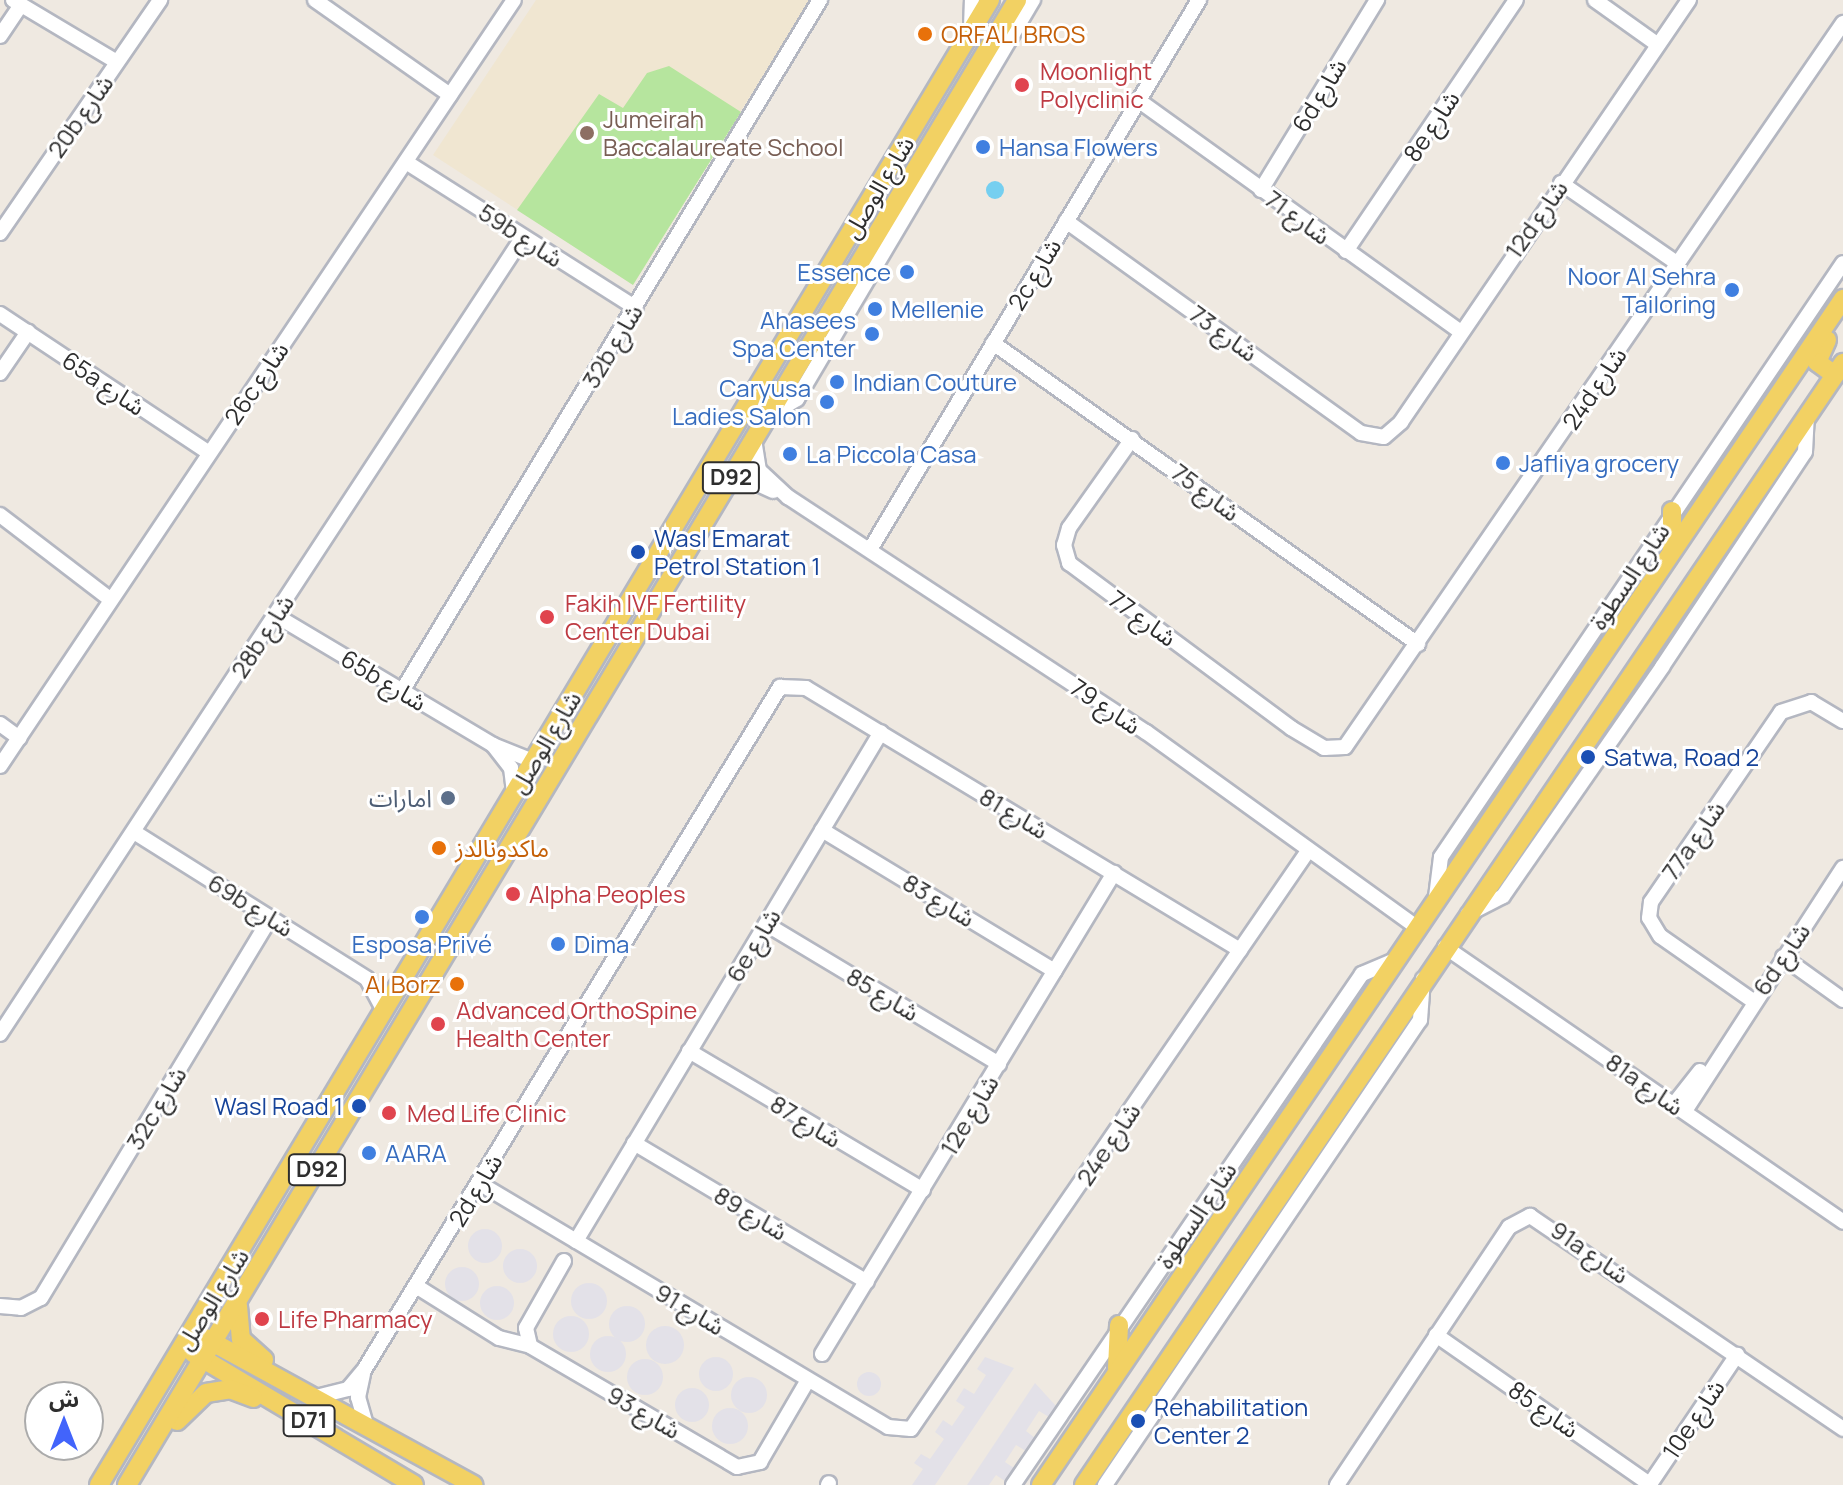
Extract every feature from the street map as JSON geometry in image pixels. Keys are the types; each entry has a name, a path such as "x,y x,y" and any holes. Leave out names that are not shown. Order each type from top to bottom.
{"main road":[{"name":"شارع الوصل","path":"127,1485 289,1175 384,1011 990,0"},
{"name":"شارع الوصل","path":"99,1485 182,1347 203,1343 243,1291 1017,0"},
{"path":"1084,1485 1579,744 1807,415 1840,373 1820,367 1817,356 1836,326 1841,302"},
{"name":"شارع السطوة","path":"1041,1485 1117,1368 1277,1138 1436,897 1841,302"},
{"path":"734,473 727,461 748,408"},
{"path":"1672,511 1672,551"},
{"path":"1579,744 1613,683 1610,671 1593,666"},
{"path":"444,955 540,777 533,761"},
{"path":"1274,1202 1257,1185 1277,1138"},
{"path":"243,1291 236,1321 241,1339 298,1386"},
{"path":"1117,1368 1119,1325"},
{"name":"D71","path":"203,1343 298,1386 367,1428 473,1485"},
{"name":"D71","path":"203,1343 294,1411 414,1485"},
{"path":"145,1455 206,1393 239,1391 294,1411"}],"street":[{"name":"20b شارع","path":"0,233 160,0"},
{"path":"315,0 450,95"},
{"name":"26c شارع","path":"0,766 514,0"},
{"name":"32b شارع","path":"402,691 820,0"},
{"path":"969,36 972,0"},
{"path":"767,417 797,399 1033,0"},
{"name":"2c شارع","path":"871,548 1199,0"},
{"name":"6d شارع","path":"1261,190 1377,0"},
{"name":"8e شارع","path":"1346,251 1516,0"},
{"path":"1595,0 1658,45"},
{"name":"12d شارع","path":"1384,437 1401,422 1561,183 1689,0"},
{"path":"0,36 17,3 117,62"},
{"name":"24d شارع","path":"1340,749 1353,741 1843,23"},
{"name":"شارع 71","path":"1138,100 1460,331"},
{"name":"59b شارع","path":"406,162 636,308"},
{"path":"1561,183 1678,264"},
{"name":"شارع 73","path":"1066,221 1361,433 1384,437"},
{"name":"28b شارع","path":"0,1034 523,237"},
{"name":"شارع السطوة","path":"1436,897 1441,857 1672,511 1843,263"},
{"name":"65a شارع","path":"0,314 209,453"},
{"path":"0,373 28,332"},
{"name":"شارع 75","path":"993,343 1418,644"},
{"path":"1468,914 1506,893 1662,667 1805,452 1807,415"},
{"name":"شارع 79","path":"754,439 759,470 788,497"},
{"name":"شارع 77","path":"1132,439 1069,528 1064,545 1069,563 1245,697 1324,748 1340,749"},
{"name":"شارع 79","path":"734,473 788,497 871,548 1416,927"},
{"path":"0,515 110,599"},
{"name":"65b شارع","path":"275,615 493,745 533,761"},
{"name":"شارع 81","path":"786,685 806,688 1240,950"},
{"name":"2d شارع","path":"316,1397 348,1389 364,1370 760,711 786,685"},
{"name":"77a شارع","path":"1753,1001 1660,936 1649,918 1651,902 1781,712 1811,702 1843,721"},
{"path":"0,724 19,738"},
{"name":"6e شارع","path":"576,1241 881,732"},
{"name":"65b شارع","path":"493,745 511,768 514,792"},
{"name":"شارع 83","path":"822,830 1055,971"},
{"name":"69b شارع","path":"134,832 367,979 384,1011"},
{"name":"24e شارع","path":"903,1431 924,1418 1308,851"},
{"name":"6d شارع","path":"1679,1108 1843,868"},
{"name":"12e شارع","path":"822,1354 1114,873"},
{"name":"32c شارع","path":"0,1306 21,1308 41,1298 270,918"},
{"name":"شارع 85","path":"766,924 999,1064"},
{"name":"81a شارع","path":"1445,947 1843,1222"},
{"path":"1783,957 1843,1000"},
{"name":"شارع السطوة","path":"1013,1485 1119,1325 1362,974 1393,961"},
{"path":"367,979 403,979"},
{"path":"1105,1485 1420,1020 1423,979"},
{"name":"شارع 87","path":"689,1051 923,1190"},
{"name":"شارع 89","path":"634,1143 867,1282"},
{"name":"شارع 91","path":"479,1183 808,1380 903,1431"},
{"name":"91a شارع","path":"1337,1485 1509,1227 1530,1216 1843,1429"},
{"path":"416,1286 499,1338 530,1346 526,1328 564,1261"},
{"name":"شارع 85","path":"1436,1335 1650,1484"},
{"name":"شارع 93","path":"530,1346 743,1469 760,1462 808,1380"},
{"name":"10e شارع","path":"1650,1484 1737,1355"},
{"name":"2d شارع","path":"364,1370 358,1397 367,1428"}],"shaded area":[{"name":"Jumeirah Baccalaureate School","path":"536,0 810,0 633,285 433,155"},
{"path":"485,1229 497,1234 502,1246 497,1258 485,1263 473,1258 468,1246 473,1234"},
{"path":"520,1249 532,1254 537,1266 532,1278 520,1283 508,1278 503,1266 508,1254"},
{"path":"462,1267 474,1272 479,1284 474,1296 462,1301 450,1296 445,1284 450,1272"},
{"path":"589,1283 602,1288 607,1301 602,1314 589,1319 576,1314 571,1301 576,1288"},
{"path":"497,1286 509,1291 514,1303 509,1315 497,1320 485,1315 480,1303 485,1291"},
{"path":"627,1306 640,1311 645,1324 640,1337 627,1342 614,1337 609,1324 614,1311"},
{"path":"571,1316 583,1322 589,1334 583,1346 571,1352 559,1346 553,1334 559,1322"},
{"path":"665,1326 678,1332 684,1345 678,1358 665,1364 652,1358 646,1345 652,1332"},
{"path":"608,1336 620,1342 626,1354 620,1366 608,1372 596,1366 590,1354 596,1342"},
{"path":"716,1357 728,1362 733,1374 728,1386 716,1391 704,1386 699,1374 704,1362"},
{"path":"985,1357 1014,1368 935,1485 912,1485 923,1469 914,1463 921,1454 930,1459 944,1439 935,1432 943,1420 952,1426 965,1407 956,1401 964,1388 974,1394 986,1375 977,1369"},
{"path":"645,1359 658,1364 663,1377 658,1390 645,1395 632,1390 627,1377 632,1364"},
{"path":"869,1372 877,1376 881,1384 877,1392 869,1396 861,1392 857,1384 861,1376"},
{"path":"749,1377 761,1383 767,1395 761,1407 749,1413 737,1407 731,1395 737,1383"},
{"path":"1035,1383 1056,1406 1049,1417 1039,1411 1026,1431 1035,1438 1026,1451 1016,1445 1005,1462 1014,1468 1005,1481 996,1475 989,1485 967,1485"},
{"path":"692,1388 704,1393 709,1405 704,1417 692,1422 680,1417 675,1405 680,1393"},
{"path":"730,1408 742,1414 748,1426 742,1438 730,1444 718,1438 712,1426 718,1414"}],"green space":[{"path":"669,66 741,112 633,285 517,210 599,94 623,108 647,73"}],"water":[{"path":"991,181 999,181 1004,190 1002,197 991,199 986,194 986,186"}],"place":[{"name":"ORFALI BROS","path":"925,34"},
{"name":"Moonlight Polyclinic","path":"1022,85"},
{"name":"Jumeirah Baccalaureate School","path":"587,133"},
{"name":"Hansa Flowers","path":"983,147"},
{"name":"Essence","path":"907,272"},
{"name":"Noor Al Sehra Tailoring","path":"1732,290"},
{"name":"Mellenie","path":"875,309"},
{"name":"Ahasees Spa Center","path":"872,334"},
{"name":"Indian Couture","path":"837,382"},
{"name":"Caryusa Ladies Salon","path":"827,402"},
{"name":"La Piccola Casa","path":"790,454"},
{"name":"Jafliya grocery","path":"1503,463"},
{"name":"Wasl Emarat Petrol Station 1","path":"638,552"},
{"name":"Fakih IVF Fertility Center Dubai","path":"547,617"},
{"name":"Satwa, Road 2","path":"1588,757"},
{"name":"امارات","path":"448,798"},
{"name":"ماكدونالدز","path":"439,848"},
{"name":"Alpha Peoples","path":"513,894"},
{"name":"Esposa Privé","path":"422,917"},
{"name":"Dima","path":"558,944"},
{"name":"Al Borz","path":"457,984"},
{"name":"Advanced OrthoSpine Health Center","path":"438,1024"},
{"name":"Wasl Road 1","path":"359,1106"},
{"name":"Med Life Clinic","path":"389,1113"},
{"name":"AARA","path":"369,1153"},
{"name":"Life Pharmacy","path":"262,1319"},
{"name":"Rehabilitation Center 2","path":"1138,1421"}]}
